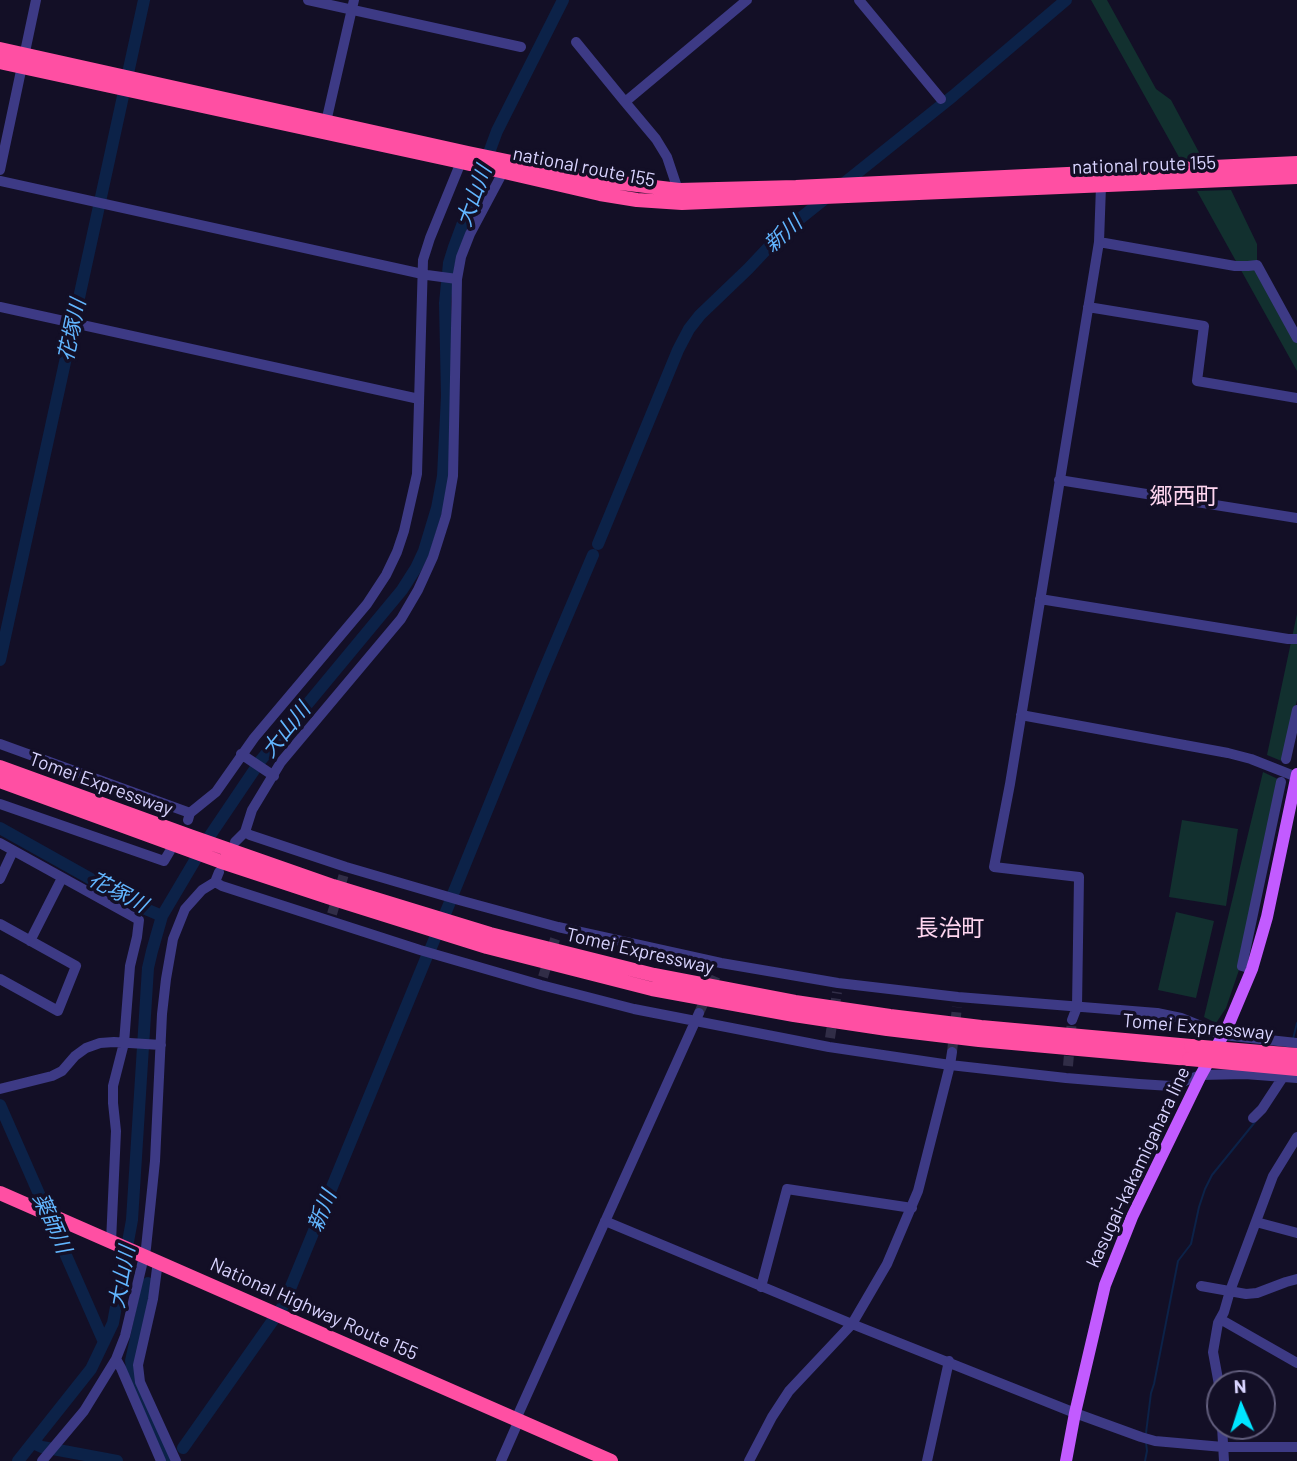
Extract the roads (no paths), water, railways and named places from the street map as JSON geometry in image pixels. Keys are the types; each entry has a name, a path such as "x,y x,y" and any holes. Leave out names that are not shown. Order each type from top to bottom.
{"highway":[{"name":"national route 155","path":"0,49 23,61 506,166 604,181 680,197 800,198 870,184 1297,163"},
{"name":"national route 155","path":"0,62 23,61 326,122 465,157"},
{"name":"national route 155","path":"680,197 1101,186 1297,177"},
{"name":"Tomei Expressway","path":"0,767 223,862 283,870 450,929 654,975 795,1002 1190,1052 1297,1069"},
{"name":"Tomei Expressway","path":"0,781 181,845"},
{"name":"Tomei Expressway","path":"1190,1052 1297,1055"},
{"name":"National Highway Route 155","path":"0,1193 611,1461"}],"main road":[{"name":"kasugai-kakamigahara line","path":"1066,1461 1105,1285 1132,1217 1201,1074 1223,1035 1252,969 1297,776"}],"street":[{"path":"0,170 36,0"},
{"path":"308,0 353,5 521,47"},
{"path":"625,102 747,0"},
{"path":"859,0 941,99"},
{"path":"326,122 353,5"},
{"path":"576,42 656,139 667,157 680,197"},
{"path":"0,744 189,816 216,792 243,755 367,604 386,575 404,531 413,496 417,474 425,274 423,260 465,157"},
{"path":"42,1461 84,1411 116,1359 125,1336 146,1248 155,1161 156,1045 173,939 185,909 245,832 252,810 281,762 401,619 433,557 446,516 453,476 456,278 470,234 506,166"},
{"path":"0,181 425,274 456,278"},
{"path":"1072,1020 1077,1007 1079,877 994,867 1099,242 1101,186"},
{"path":"1099,242 1235,266 1257,265 1297,338"},
{"path":"0,307 419,399"},
{"path":"1088,307 1204,326 1197,381 1297,398"},
{"path":"1059,480 1297,518"},
{"path":"1040,599 1297,639"},
{"path":"1286,759 1297,710"},
{"path":"1021,715 1228,753 1297,776"},
{"path":"243,755 272,775"},
{"path":"1252,969 1242,966 1281,782"},
{"path":"0,804 164,861 181,845"},
{"path":"245,832 345,870 557,932 719,968 837,987 958,1002 1157,1013 1181,1018 1223,1035 1297,1043"},
{"path":"0,843 139,920 130,966 126,1043 113,1086 116,1131 110,1242"},
{"path":"0,879 13,851"},
{"path":"223,862 222,886 331,918 420,950 542,981 634,1009 697,1017 950,1065 1066,1078 1171,1086 1201,1074 1245,1074 1297,1079"},
{"path":"30,941 62,878"},
{"path":"0,925 76,966 58,1011 0,979"},
{"path":"500,1461 697,1017"},
{"path":"1,1089 62,1072 75,1056 100,1043 156,1045"},
{"path":"749,1461 789,1391 852,1324 887,1264 912,1208 929,1153 952,1052"},
{"path":"1066,1078 1068,1066"},
{"path":"1253,1118 1283,1077"},
{"path":"1216,1370 1213,1352 1218,1323 1273,1176 1297,1137"},
{"path":"761,1287 787,1189 912,1208"},
{"path":"605,1221 852,1324 1075,1413 1155,1441 1223,1447 1297,1447"},
{"path":"1256,1222 1297,1233"},
{"path":"158,1261 153,1299 138,1365 140,1382 176,1461"},
{"path":"1201,1286 1246,1294 1257,1293 1297,1279"},
{"path":"1220,1319 1297,1363"},
{"path":"116,1359 162,1461"},
{"path":"927,1461 948,1362"},
{"path":"1223,1440 1224,1461"}],"waterway":[{"name":"花塚川","path":"0,660 144,0"},
{"name":"大山川","path":"18,1461 91,1369 113,1323 132,1220 148,968 162,916 207,840 261,760 402,590 424,551 443,476 447,396 445,303 449,263 497,131 563,0"},
{"name":"新川","path":"598,544 678,350 700,315 782,233 953,96 1066,0"},
{"name":"新川","path":"453,894 593,555"},
{"name":"花塚川","path":"0,828 141,907 162,916"},
{"name":"新川","path":"430,950 450,902"},
{"name":"新川","path":"183,1448 283,1306 427,956"},
{"path":"1293,1039 1297,1023"},
{"name":"薬師川","path":"0,1105 104,1342"},
{"path":"1146,1433 1151,1393 1178,1261 1191,1244 1199,1207 1212,1175 1255,1122"},
{"path":"148,1283 131,1361 134,1382 170,1461"},
{"path":"1145,1461 1146,1442"},
{"path":"33,1443 117,1461"}],"tunnel":[{"path":"332,914 344,874"},
{"path":"543,977 556,936"},
{"path":"699,1013 717,973"},
{"path":"830,1038 837,992"},
{"path":"952,1052 957,1007"},
{"path":"1068,1066 1072,1020"}],"district":[{"name":"郷西町","path":"1184,496"},
{"name":"長治町","path":"950,928"}]}
